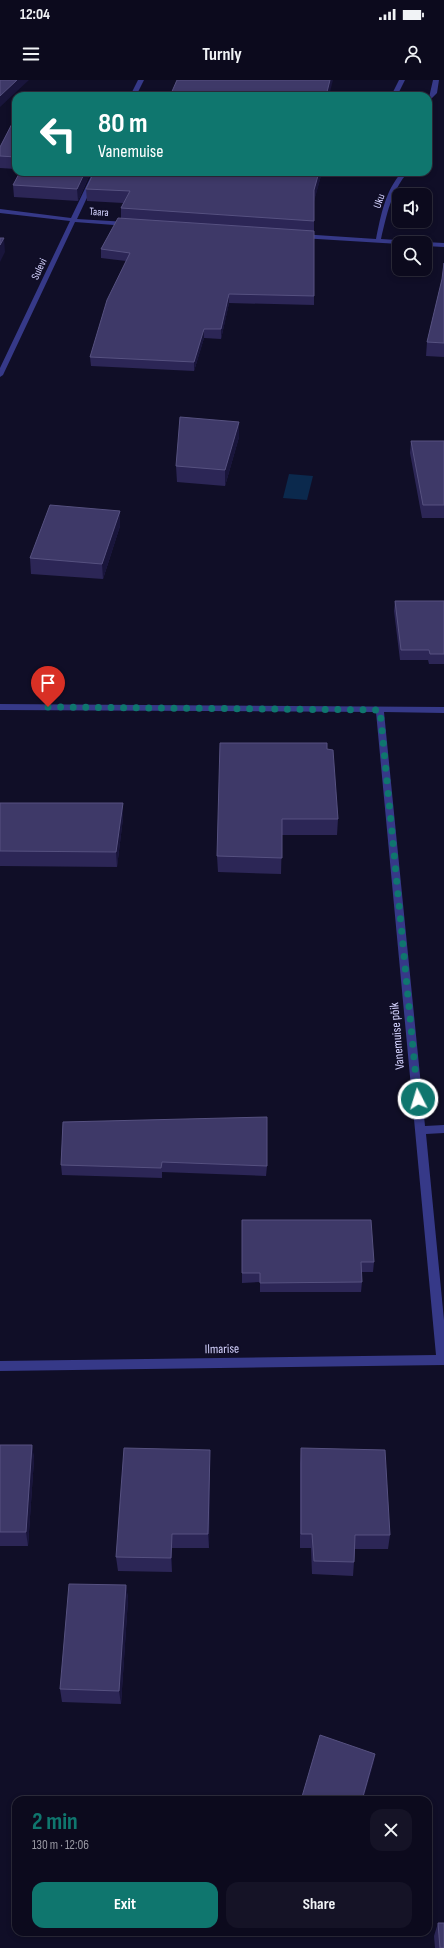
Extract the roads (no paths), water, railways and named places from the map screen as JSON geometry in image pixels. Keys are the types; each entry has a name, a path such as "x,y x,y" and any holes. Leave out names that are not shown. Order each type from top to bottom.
{"street":[{"path":"135,92 140,80"},
{"path":"396,92 402,80"},
{"path":"432,95 434,93 436,80"},
{"name":"Sulevi","path":"0,375 94,176"},
{"name":"Uku","path":"378,241 388,202 400,176"},
{"name":"Taara","path":"0,210 73,220 136,224"},
{"path":"292,235 392,242"},
{"path":"432,244 444,245"},
{"path":"0,707 444,710"},
{"name":"Vanemuise põik","path":"380,710 443,1360"},
{"path":"420,1130 444,1129"},
{"name":"Ilmarise","path":"0,1366 443,1360"}],"water":[{"path":"289,474 313,476 307,500 283,498"}]}
